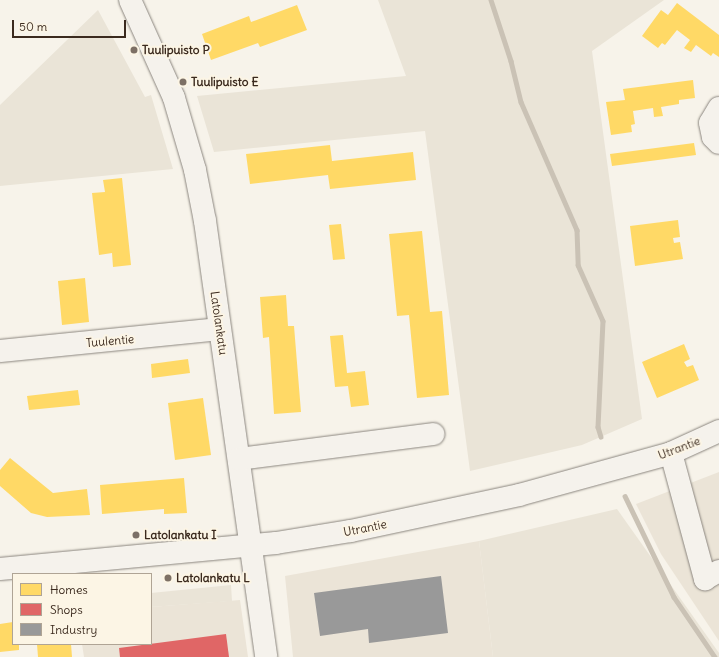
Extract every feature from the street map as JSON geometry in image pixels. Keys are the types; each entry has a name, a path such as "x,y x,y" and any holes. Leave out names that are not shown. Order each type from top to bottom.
{"street":[{"name":"Latolankatu","path":"130,0 162,68 183,125 205,222 266,657"},
{"path":"719,108 710,123 713,137 719,144"},
{"name":"Tuulentie","path":"0,351 219,329"},
{"name":"Utrantie","path":"0,569 251,546 351,531 512,497 671,453 719,431"},
{"path":"239,459 433,434"},
{"path":"671,453 705,579 719,571"}],"shaded area":[{"path":"378,0 664,0 592,51 642,419 582,445 470,471 425,131 214,152 197,96 406,76"},
{"path":"98,10 145,97 151,95 173,169 0,186 0,105"},
{"path":"719,472 719,641 661,554 636,504"},
{"path":"617,509 719,653 719,657 493,657 479,541"},
{"path":"479,541 493,657 293,657 285,576"},
{"path":"231,585 232,601 152,607 152,593"},
{"path":"240,600 248,657 84,657 82,645 152,645 152,607"}],"building: Homes":[{"path":"677,3 719,35 719,57 713,53 711,56 696,45 691,52 684,48 690,40 677,30 665,45 662,43 658,48 642,36 661,10 668,15"},
{"path":"297,5 307,30 260,47 258,43 211,60 202,34 249,16 251,22"},
{"path":"693,80 695,98 679,100 679,104 661,107 663,116 654,117 653,108 633,111 635,124 631,125 632,132 611,135 606,102 625,100 623,89"},
{"path":"694,143 696,155 612,166 610,154"},
{"path":"330,145 332,161 413,152 416,180 330,189 328,175 250,184 246,154"},
{"path":"122,178 131,265 113,267 112,253 99,255 92,193 105,192 103,180"},
{"path":"678,220 680,237 673,238 674,243 680,242 683,259 635,266 630,226"},
{"path":"341,224 345,259 333,260 329,225"},
{"path":"422,231 430,312 442,311 449,395 417,398 409,315 397,316 389,234"},
{"path":"85,278 89,322 62,325 58,281"},
{"path":"286,295 288,326 294,326 301,412 274,414 269,337 263,338 260,297"},
{"path":"343,335 347,373 365,371 369,405 351,407 348,386 335,387 330,336"},
{"path":"684,344 690,359 684,362 687,367 693,365 699,380 657,398 642,362"},
{"path":"188,359 190,373 152,378 151,364"},
{"path":"78,390 80,405 29,410 27,396"},
{"path":"203,398 211,455 175,460 168,403"},
{"path":"10,458 53,493 87,489 90,515 47,517 31,513 0,486 0,470"},
{"path":"184,478 187,513 164,514 164,509 102,514 100,485"},
{"path":"12,622 12,645 19,645 19,650 0,652 0,624"},
{"path":"37,645 71,645 72,657 38,657"}],"building: Shops":[{"path":"226,634 229,657 120,657 119,648 152,645 152,644"}],"building: Industry":[{"path":"441,576 448,633 369,643 368,629 320,636 314,593"}],"waterway":[{"path":"491,0 511,61 521,102 577,230 578,265 603,321 598,427 601,437"},
{"path":"625,496 674,597 715,657"}],"place":[{"name":"Tuulipuisto P","path":"134,50"},
{"name":"Tuulipuisto E","path":"183,82"},
{"name":"Latolankatu I","path":"136,535"},
{"name":"Latolankatu L","path":"168,578"}]}
